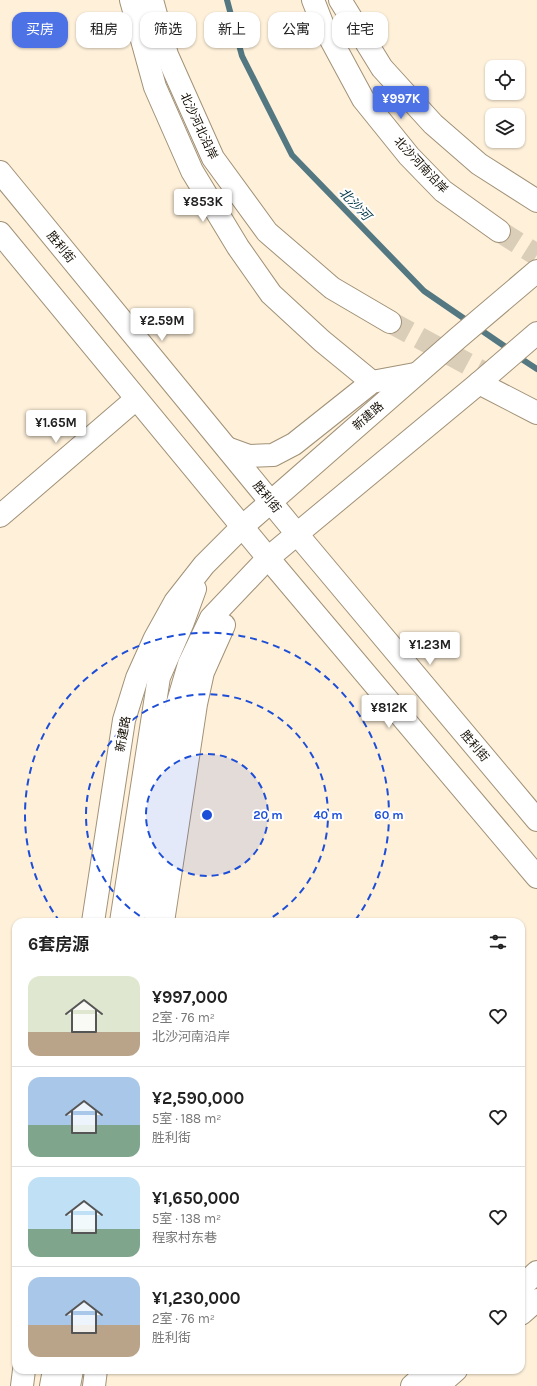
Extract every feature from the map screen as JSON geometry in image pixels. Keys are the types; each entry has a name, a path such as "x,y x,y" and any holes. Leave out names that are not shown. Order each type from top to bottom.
{"main road":[{"path":"131,0 155,87 192,171 238,247 271,294 322,341 372,382"},
{"name":"北沙河北沿岸","path":"152,0 167,55 213,158 267,232 332,288 390,322"},
{"name":"北沙河南沿岸","path":"313,0 322,24 362,99 409,156 443,191 499,231"},
{"path":"340,0 382,68 433,124 479,164 537,201"},
{"name":"胜利街","path":"0,172 297,534 537,820"},
{"path":"0,233 242,527 537,877"},
{"name":"新建路","path":"94,918 124,720 137,678 155,638 175,602 204,565 242,527 416,374 536,272"},
{"path":"143,918 175,712 189,664 211,618 247,578 268,558 537,333"},
{"path":"227,448 249,456 273,455 294,444 372,382 416,374"},
{"path":"479,383 537,413"},
{"path":"0,516 136,399"},
{"name":"新建路","path":"123,918 159,678 183,622 204,565"},
{"path":"164,918 196,704 203,672 218,636 247,578"},
{"path":"525,1283 537,1272"},
{"path":"525,1310 537,1300"},
{"path":"22,1386 24,1374"},
{"path":"52,1386 54,1374"},
{"path":"70,1386 72,1374"},
{"path":"94,1386 96,1374"},
{"path":"412,1386 426,1374"},
{"path":"438,1386 452,1374"}],"waterway":[{"name":"北沙河","path":"227,0 242,56 292,155 424,291 510,350"},
{"name":"北沙河","path":"517,356 537,369"}],"tunnel":[{"path":"499,231 537,255"},
{"path":"390,322 503,383"}]}
